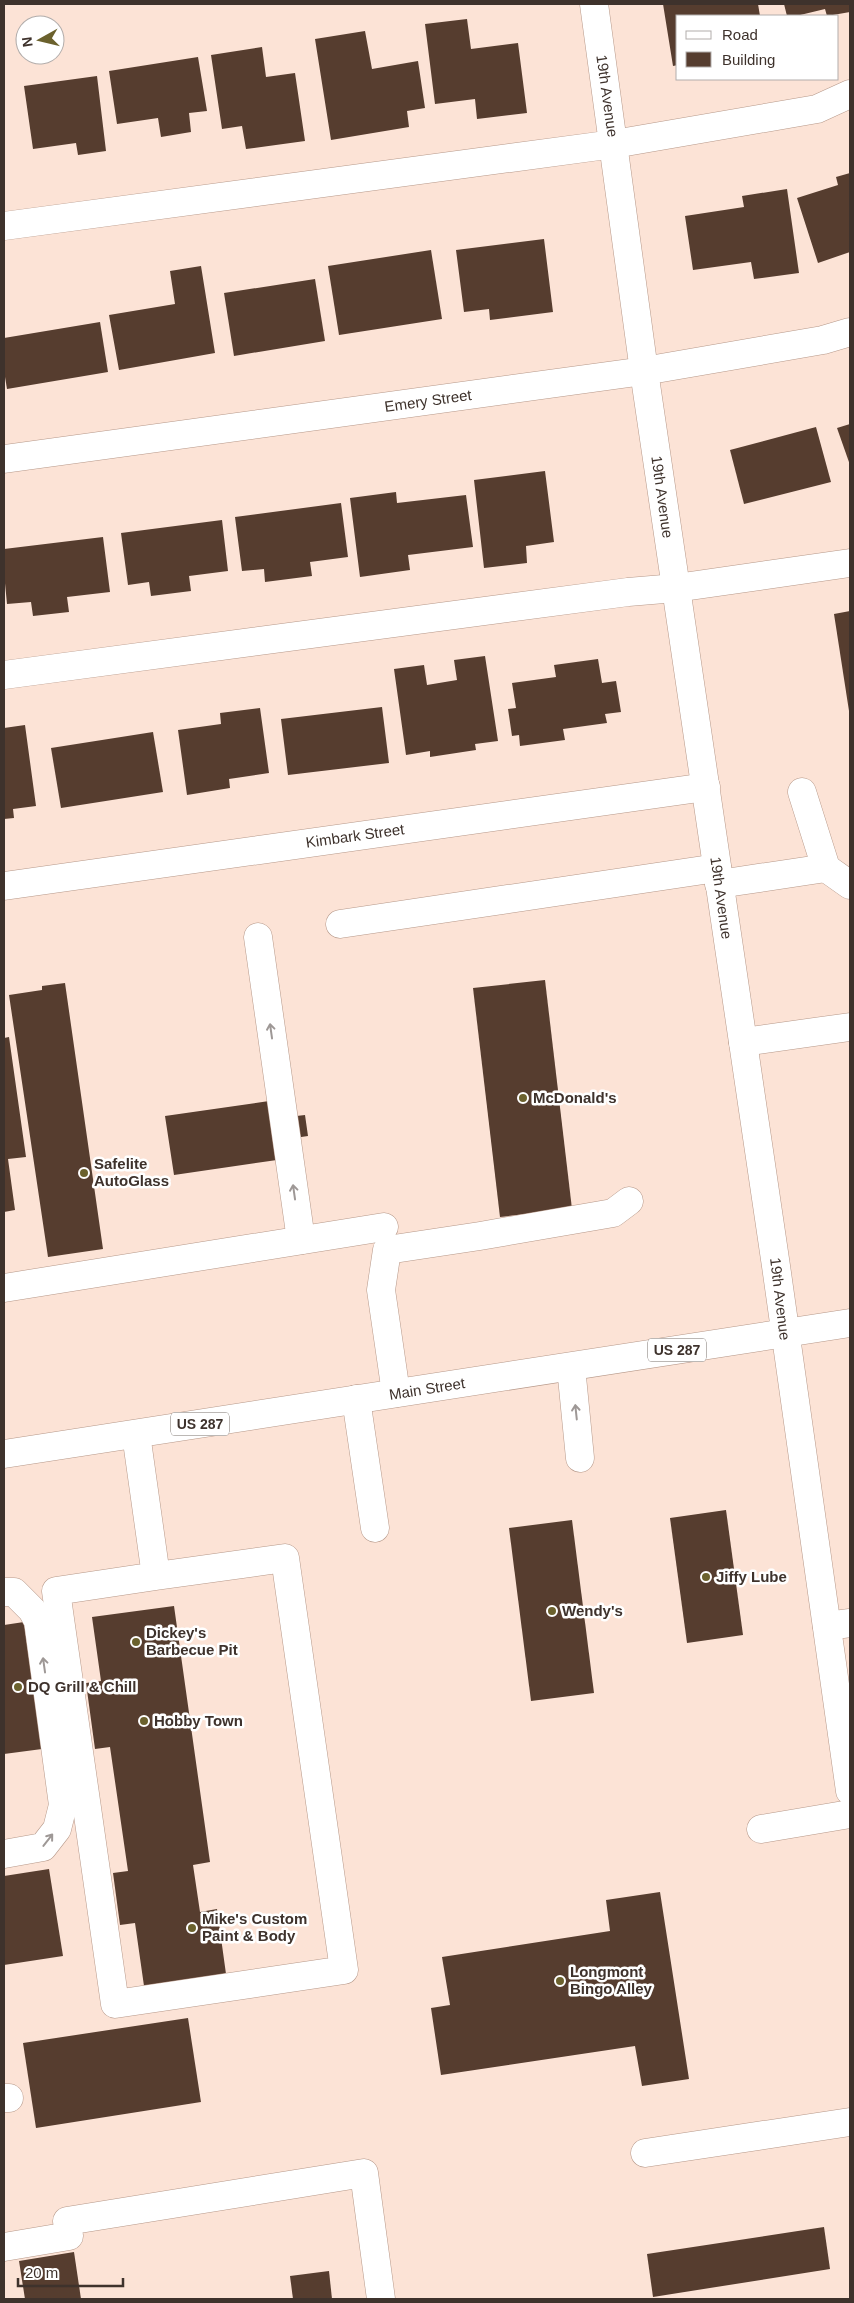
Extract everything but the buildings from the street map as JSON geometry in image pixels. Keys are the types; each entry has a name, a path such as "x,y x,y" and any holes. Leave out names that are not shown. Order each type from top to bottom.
{"main road":[{"name":"19th Avenue","path":"594,4 644,371 784,1333 838,1625 850,1792"},
{"path":"4,226 614,144 817,109 850,94"},
{"name":"Emery Street","path":"4,459 644,371 823,340 850,332"},
{"path":"4,675 618,593 676,588 850,563"},
{"name":"Kimbark Street","path":"4,886 706,787"},
{"path":"802,792 826,868 850,885"},
{"path":"340,924 718,876 826,868"},
{"path":"258,937 302,1240"},
{"path":"743,1042 850,1026"},
{"path":"396,1393 381,1290 387,1250 613,1213 629,1200"},
{"path":"4,1288 384,1227"},
{"name":"Main Street","path":"4,1454 850,1323"},
{"path":"571,1367 580,1458"},
{"path":"356,1399 375,1528"},
{"path":"136,1434 156,1576"},
{"path":"285,1558 344,1970 115,2004 56,1591 156,1576 285,1558"},
{"path":"4,1592 14,1592 32,1610 38,1621 63,1805 57,1829 42,1847 4,1854"},
{"path":"761,1829 850,1814"},
{"path":"645,2154 850,2122"},
{"path":"4,2247 69,2236 67,2221 364,2173 381,2299"}],"place":[{"name":"McDonald's","path":"523,1098"},
{"name":"Safelite AutoGlass","path":"84,1173"},
{"name":"Jiffy Lube","path":"706,1577"},
{"name":"Wendy's","path":"552,1611"},
{"name":"Dickey's Barbecue Pit","path":"136,1642"},
{"name":"DQ Grill & Chill","path":"18,1687"},
{"name":"Hobby Town","path":"144,1721"},
{"name":"Mike's Custom Paint & Body","path":"192,1928"},
{"name":"Longmont Bingo Alley","path":"560,1981"}]}
